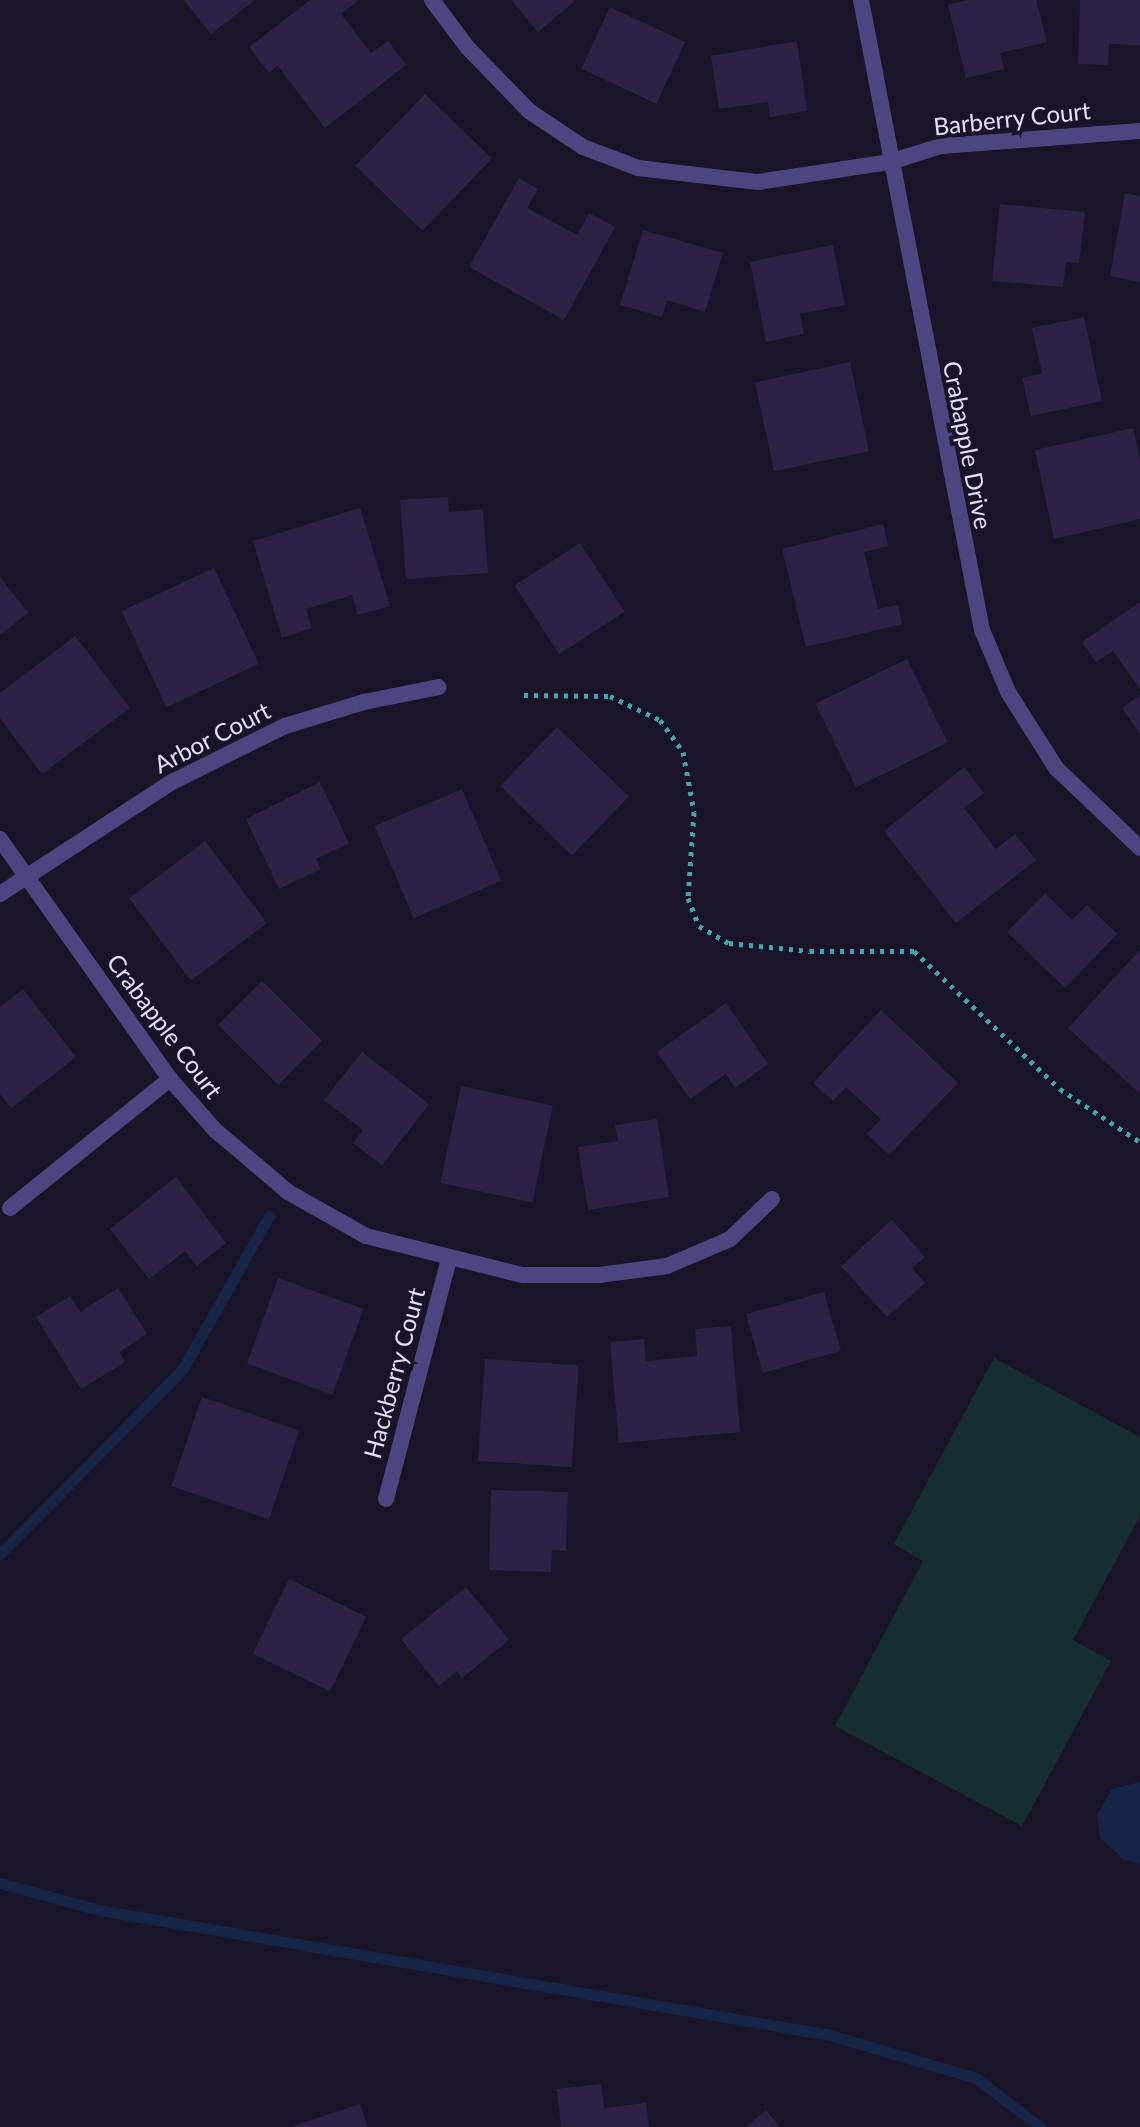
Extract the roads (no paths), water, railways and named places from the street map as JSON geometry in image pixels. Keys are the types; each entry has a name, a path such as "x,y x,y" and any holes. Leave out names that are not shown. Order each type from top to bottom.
{"street":[{"name":"Barberry Court","path":"432,0 467,47 529,111 583,147 638,168 758,182 890,162 941,146 1140,131"},
{"name":"Crabapple Drive","path":"861,0 982,630 1008,692 1056,768 1140,848"},
{"name":"Arbor Court","path":"0,894 172,782 285,726 364,702 439,687"},
{"path":"0,839 27,876"},
{"name":"Crabapple Court","path":"27,876 170,1079 215,1130 288,1192 366,1236 523,1275 599,1275 667,1266 730,1239 772,1199"},
{"path":"10,1208 170,1079"},
{"name":"Hackberry Court","path":"386,1499 449,1259"}],"water":[{"path":"1140,1782 1140,1864 1123,1859 1100,1838 1097,1815 1112,1789"}],"waterway":[{"path":"0,1554 182,1370 269,1216"},
{"path":"0,1883 99,1910 830,2035 976,2078 1040,2127"}]}
